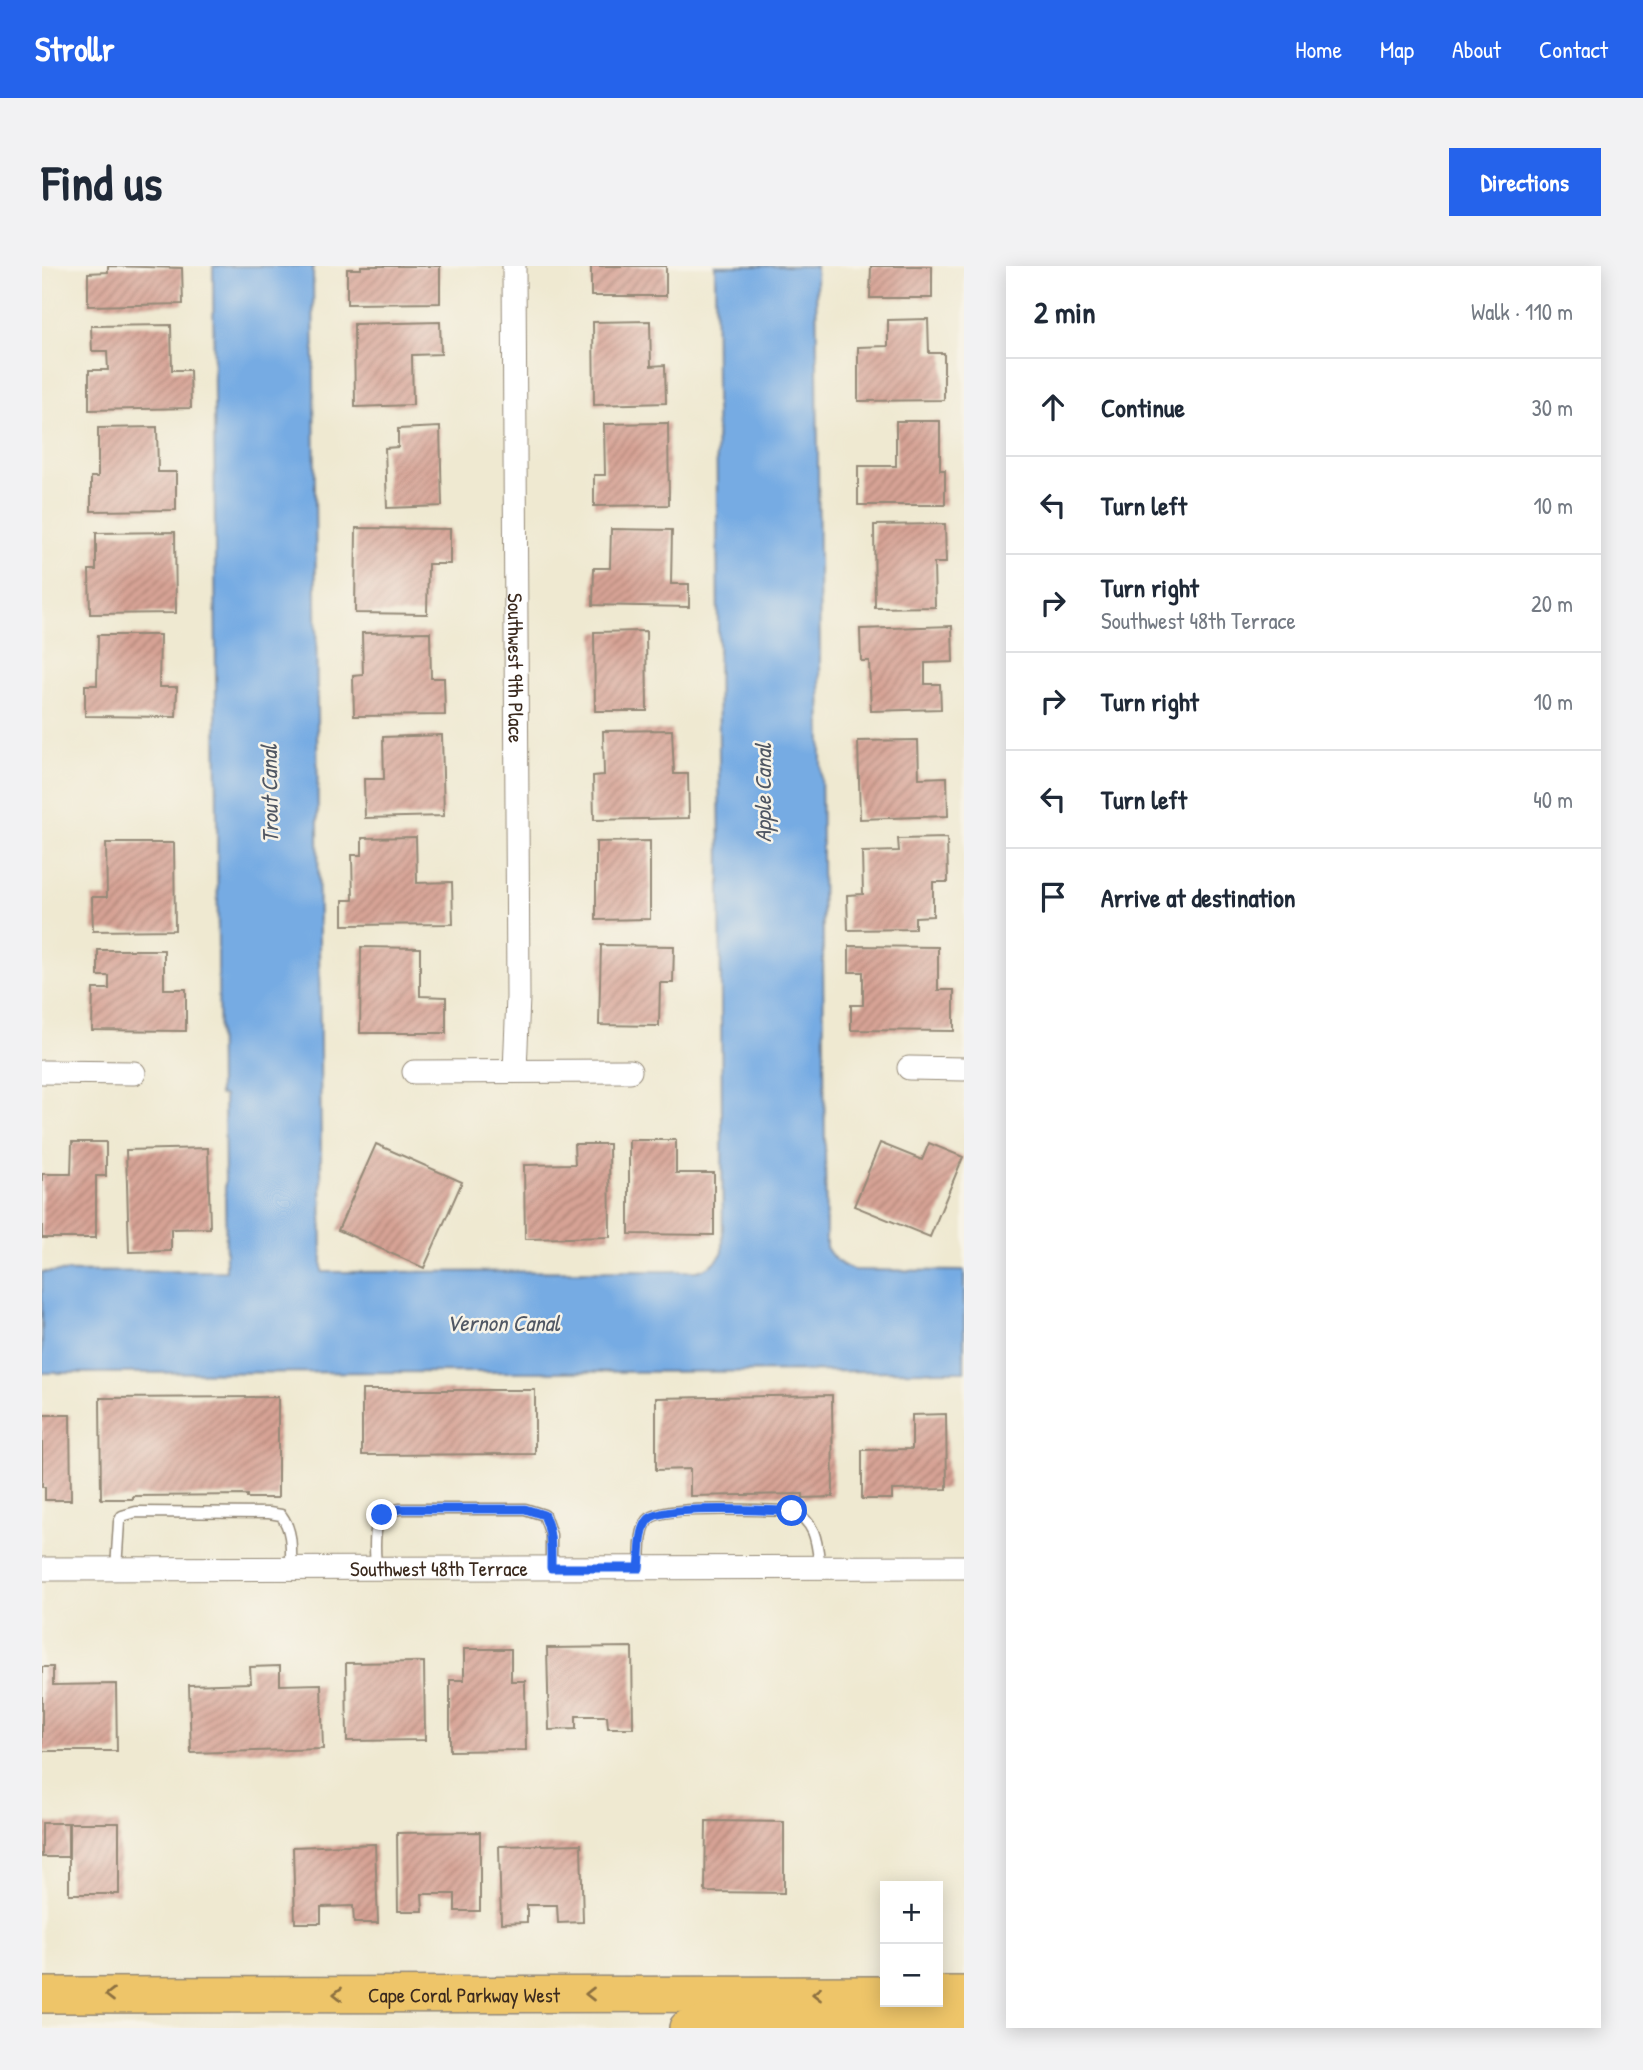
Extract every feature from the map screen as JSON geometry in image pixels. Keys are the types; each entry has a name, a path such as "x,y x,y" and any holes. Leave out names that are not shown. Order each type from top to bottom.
{"main road":[{"name":"Cape Coral Parkway West","path":"42,1995 880,1994"},
{"path":"943,1994 964,1994"},
{"path":"687,2028 712,2022 964,2022"}],"street":[{"name":"Southwest 9th Place","path":"514,266 518,970 515,1071"},
{"path":"909,1068 964,1069"},
{"path":"414,1072 630,1071"},
{"path":"42,1072 134,1073"},
{"name":"Southwest 48th Terrace","path":"42,1569 964,1567"}],"lane":[{"path":"376,1568 378,1524 382,1515 389,1511 525,1509 544,1515 548,1524 551,1535 551,1568"},
{"path":"639,1568 643,1531 647,1520 655,1514 680,1510 792,1511 802,1516 816,1536 820,1568"},
{"path":"116,1569 117,1536 122,1516 149,1512 281,1515 288,1524 291,1538 291,1569"}],"water":[{"path":"213,266 313,266 322,1272 697,1271 712,1264 723,1252 715,266 816,266 826,1247 837,1261 853,1270 964,1271 964,1371 42,1373 42,1272 226,1271 224,1096 219,1095"}],"building":[{"path":"108,266 182,268 183,304 88,306 88,273 108,272"},
{"path":"361,266 440,266 440,303 347,304 347,269 361,269"},
{"path":"591,266 666,266 666,296 591,296"},
{"path":"871,266 932,266 932,298 870,298"},
{"path":"928,319 929,353 944,353 944,400 858,401 858,347 888,346 888,320"},
{"path":"650,321 651,366 665,365 666,403 594,405 593,322"},
{"path":"440,322 441,354 412,355 413,405 355,407 354,324"},
{"path":"171,325 172,370 190,370 191,408 89,410 89,370 108,370 107,351 92,351 91,326"},
{"path":"896,421 940,421 940,470 945,470 945,505 858,505 858,466 896,466"},
{"path":"668,423 669,505 594,506 594,475 605,475 604,424"},
{"path":"157,427 158,472 176,472 176,510 91,511 91,477 98,477 98,428"},
{"path":"440,427 442,506 387,508 385,448 398,447 398,429"},
{"path":"945,524 946,563 934,563 935,607 875,608 874,525"},
{"path":"356,528 450,529 450,564 428,564 427,614 355,613"},
{"path":"611,529 672,530 671,584 689,584 689,607 593,605 594,568 610,568"},
{"path":"175,532 176,613 90,614 89,570 96,570 96,533"},
{"path":"952,626 953,662 925,663 925,684 940,684 941,709 871,711 869,661 861,661 860,629"},
{"path":"646,631 647,711 595,711 594,632"},
{"path":"430,632 431,678 444,678 445,715 354,716 353,676 363,675 362,633"},
{"path":"98,635 160,635 159,687 177,687 176,717 85,716 85,685 97,685"},
{"path":"672,730 674,774 688,774 689,818 594,820 593,776 604,775 603,731"},
{"path":"442,735 444,816 365,818 364,779 384,779 383,737"},
{"path":"918,740 919,778 947,777 948,816 860,819 858,741"},
{"path":"416,837 417,883 452,882 453,924 343,925 343,900 353,900 352,855 362,855 362,838"},
{"path":"947,838 948,882 933,882 933,916 915,917 915,929 848,930 847,895 863,894 862,852 899,851 898,839"},
{"path":"650,841 650,919 596,920 596,842"},
{"path":"106,843 174,843 175,930 93,931 92,897 107,897"},
{"path":"601,945 674,946 673,983 660,983 659,1026 599,1025"},
{"path":"849,946 938,947 938,990 954,990 954,1031 851,1030 851,1005 863,1005 863,972 849,972"},
{"path":"361,947 420,948 420,996 446,997 446,1033 360,1033"},
{"path":"98,950 164,950 164,989 186,989 186,1031 92,1030 93,989 109,989 109,976 98,976"},
{"path":"629,1140 676,1140 676,1173 714,1173 714,1235 629,1234"},
{"path":"72,1142 106,1142 106,1176 96,1176 96,1238 42,1238 42,1174 71,1174"},
{"path":"880,1143 922,1160 929,1143 963,1157 930,1237 854,1206"},
{"path":"376,1144 462,1182 424,1268 338,1230"},
{"path":"574,1144 609,1144 610,1237 525,1239 524,1165 575,1164"},
{"path":"208,1148 210,1228 171,1229 171,1251 129,1252 126,1150"},
{"path":"362,1390 535,1390 535,1454 362,1455"},
{"path":"832,1395 833,1497 803,1498 803,1494 690,1496 690,1469 656,1470 656,1398"},
{"path":"278,1397 278,1498 247,1498 247,1495 133,1496 133,1499 101,1499 100,1398"},
{"path":"946,1414 947,1489 892,1490 892,1499 862,1499 862,1450 912,1449 912,1415"},
{"path":"42,1415 70,1415 71,1500 45,1500 45,1487 42,1487"},
{"path":"632,1647 633,1728 608,1728 607,1716 576,1716 576,1729 549,1730 547,1648"},
{"path":"464,1649 511,1649 511,1681 525,1681 526,1750 450,1751 450,1680 464,1680"},
{"path":"424,1662 425,1740 347,1741 346,1663"},
{"path":"280,1666 280,1685 321,1684 323,1749 191,1753 189,1685 251,1683 250,1667"},
{"path":"42,1667 53,1667 53,1685 116,1684 117,1751 42,1751"},
{"path":"706,1821 784,1822 784,1893 705,1892"},
{"path":"42,1823 68,1823 68,1857 42,1857"},
{"path":"69,1823 119,1823 119,1894 69,1894"},
{"path":"480,1832 480,1911 455,1911 455,1894 422,1894 423,1911 398,1911 397,1833"},
{"path":"375,1844 378,1923 354,1923 353,1906 321,1907 321,1923 295,1923 293,1847"},
{"path":"581,1844 583,1922 558,1923 557,1905 527,1905 527,1922 501,1923 499,1846"}],"route":[{"path":"382,1515 400,1509 525,1509 544,1515 548,1524 551,1535 551,1568 639,1568 643,1531 647,1520 655,1514 680,1510 792,1511"}],"water label":[{"name":"Apple Canal","path":"762,793"},
{"name":"Trout Canal","path":"269,794"},
{"name":"Vernon Canal","path":"503,1322"}]}
